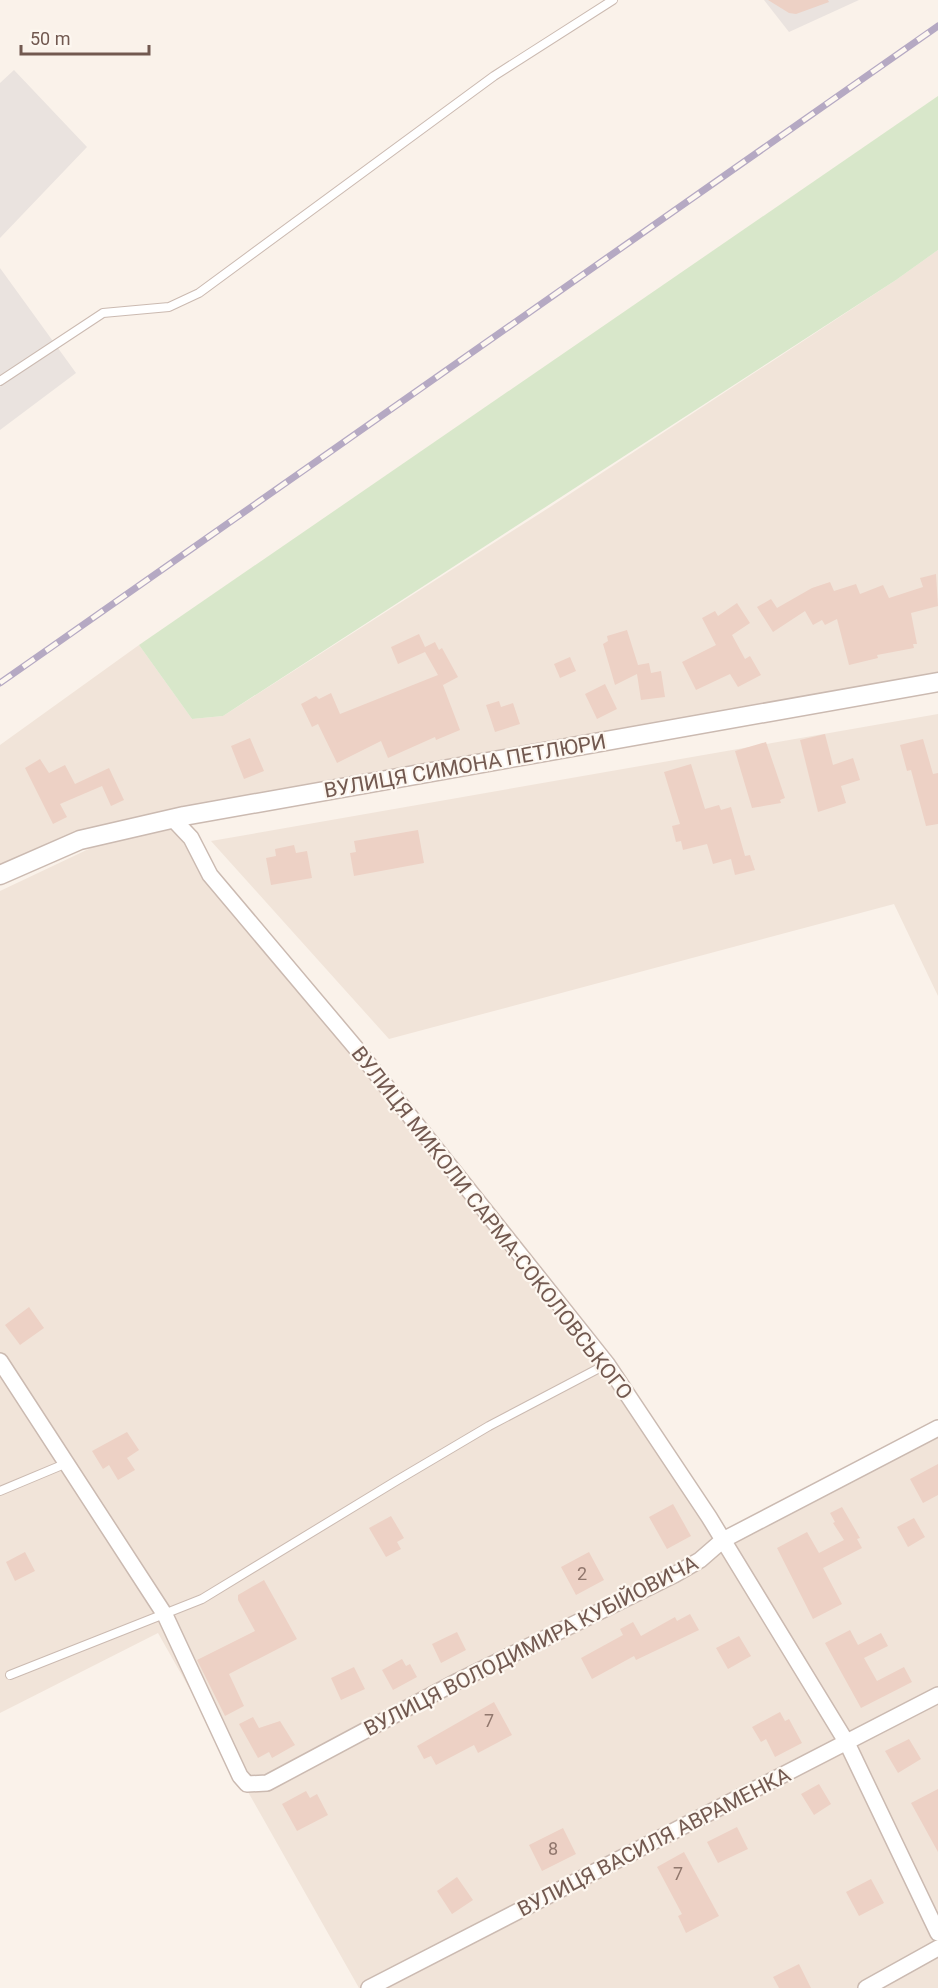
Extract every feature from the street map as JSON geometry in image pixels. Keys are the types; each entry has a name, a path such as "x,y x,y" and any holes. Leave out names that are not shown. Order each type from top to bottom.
{"street":[{"name":"ВУЛИЦЯ СИМОНА ПЕТЛЮРИ","path":"0,875 80,840 173,819 938,682"},
{"name":"ВУЛИЦЯ МИКОЛИ САРМА-СОКОЛОВСЬКОГО","path":"173,819 191,838 210,874 355,1047 608,1364 723,1540 847,1743 938,1933"},
{"path":"0,1361 69,1463 165,1615"},
{"name":"ВУЛИЦЯ ВОЛОДИМИРА КУБІЙОВИЧА","path":"165,1615 240,1776 247,1784 267,1783 458,1681 674,1575 700,1560 723,1540 938,1428"},
{"name":"ВУЛИЦЯ ВАСИЛЯ АВРАМЕНКА","path":"369,1988 938,1695"},
{"path":"866,1988 938,1948"}],"lane":[{"path":"0,381 103,313 169,307 199,293 494,76 614,0"},
{"path":"10,1675 202,1599 489,1426 608,1364"},
{"path":"0,1491 69,1463"}],"shaded area":[{"path":"764,0 859,0 789,32"},
{"path":"14,70 87,147 0,238 0,83"},
{"path":"938,250 938,676 178,812 0,869 0,745 139,645 192,719 223,716 550,507 896,280"},
{"path":"0,268 76,373 0,430"},
{"path":"938,714 938,996 894,904 389,1039 211,841"},
{"path":"173,829 607,1366 725,1544 938,1431 938,1988 359,1988 158,1633 0,1713 0,891 95,846"}],"green space":[{"path":"938,96 938,250 896,280 223,716 192,719 139,645"}],"building":[{"path":"768,0 828,0 829,2 796,14 789,13"},
{"path":"936,574 938,606 911,613 917,644 913,644 914,648 877,655 878,658 849,665 837,619 825,625 822,620 813,625 805,611 773,632 757,607 771,599 777,608 812,588 830,582 834,591 856,584 860,594 883,585 889,598 923,587 920,578"},
{"path":"737,603 750,623 732,635 745,659 750,656 761,675 738,687 730,674 696,690 682,662 716,645 702,618 715,611 718,616"},
{"path":"627,630 638,665 649,663 651,673 661,671 665,697 641,700 637,674 615,685 603,644 608,641 607,636"},
{"path":"419,634 425,647 435,642 439,650 442,648 458,677 443,685 441,680 460,730 436,740 435,737 388,758 381,741 337,763 318,724 312,727 301,704 316,696 319,699 331,693 340,714 438,675 425,652 398,664 391,647"},
{"path":"570,657 576,671 560,678 554,664"},
{"path":"605,684 617,709 597,719 585,694"},
{"path":"499,701 501,707 513,703 520,724 495,732 486,705"},
{"path":"825,734 833,765 853,758 860,780 841,786 846,803 818,812 800,740"},
{"path":"250,738 264,771 244,779 231,746"},
{"path":"923,739 933,774 938,773 938,824 926,826 911,770 907,771 900,745"},
{"path":"766,742 785,798 780,800 781,803 752,808 735,751"},
{"path":"40,759 49,773 65,765 75,784 109,768 124,800 111,806 102,786 60,804 67,817 53,824 25,768"},
{"path":"691,764 705,809 719,805 721,810 731,807 745,856 750,855 755,870 735,875 731,859 713,864 707,844 683,850 681,841 676,842 672,826 680,824 664,772"},
{"path":"418,830 424,863 354,876 350,853 356,852 354,841"},
{"path":"294,845 296,853 307,851 312,878 271,885 266,858 276,856 275,849"},
{"path":"29,1307 44,1328 20,1345 5,1325"},
{"path":"127,1432 139,1450 127,1458 135,1470 118,1480 109,1465 103,1469 92,1451"},
{"path":"938,1464 938,1495 923,1503 910,1479"},
{"path":"673,1504 691,1536 667,1549 649,1517"},
{"path":"842,1507 860,1538 857,1539 862,1548 823,1568 842,1604 813,1619 777,1548 807,1532 819,1553 844,1540 833,1523 835,1522 830,1513"},
{"path":"391,1516 404,1538 397,1542 401,1549 386,1557 369,1528"},
{"path":"914,1518 925,1537 908,1547 897,1527"},
{"path":"25,1552 35,1571 15,1581 6,1562"},
{"path":"589,1552 604,1580 576,1595 561,1567"},
{"path":"264,1580 297,1639 229,1674 244,1706 225,1716 197,1660 255,1631 238,1600 238,1595"},
{"path":"690,1614 699,1630 636,1660 634,1656 592,1679 581,1658 623,1635 620,1629 633,1622 641,1636 675,1617 677,1621"},
{"path":"850,1630 858,1645 881,1633 888,1646 864,1658 877,1681 904,1667 912,1682 861,1708 825,1643"},
{"path":"457,1632 466,1650 441,1663 432,1644"},
{"path":"739,1636 751,1656 728,1669 716,1648"},
{"path":"402,1659 406,1666 410,1664 417,1677 393,1690 382,1670"},
{"path":"354,1667 365,1689 341,1700 331,1678"},
{"path":"494,1702 512,1735 478,1753 474,1745 436,1765 431,1756 424,1759 417,1746"},
{"path":"780,1712 785,1721 789,1719 802,1743 775,1757 766,1739 761,1742 752,1727"},
{"path":"253,1717 259,1728 280,1721 295,1745 272,1758 269,1752 258,1758 239,1724"},
{"path":"909,1739 921,1759 898,1773 885,1751"},
{"path":"819,1784 831,1804 814,1815 801,1794"},
{"path":"938,1789 938,1852 911,1803"},
{"path":"306,1791 310,1798 317,1794 328,1815 297,1831 282,1804"},
{"path":"737,1827 748,1849 718,1863 707,1842"},
{"path":"563,1828 576,1854 542,1871 529,1845"},
{"path":"684,1852 719,1916 686,1933 678,1916 682,1914 657,1867"},
{"path":"457,1877 473,1900 452,1914 437,1891"},
{"path":"871,1879 884,1903 859,1916 846,1892"},
{"path":"799,1964 811,1988 779,1988 773,1977"}],"railway":[{"path":"0,683 938,26"}]}
